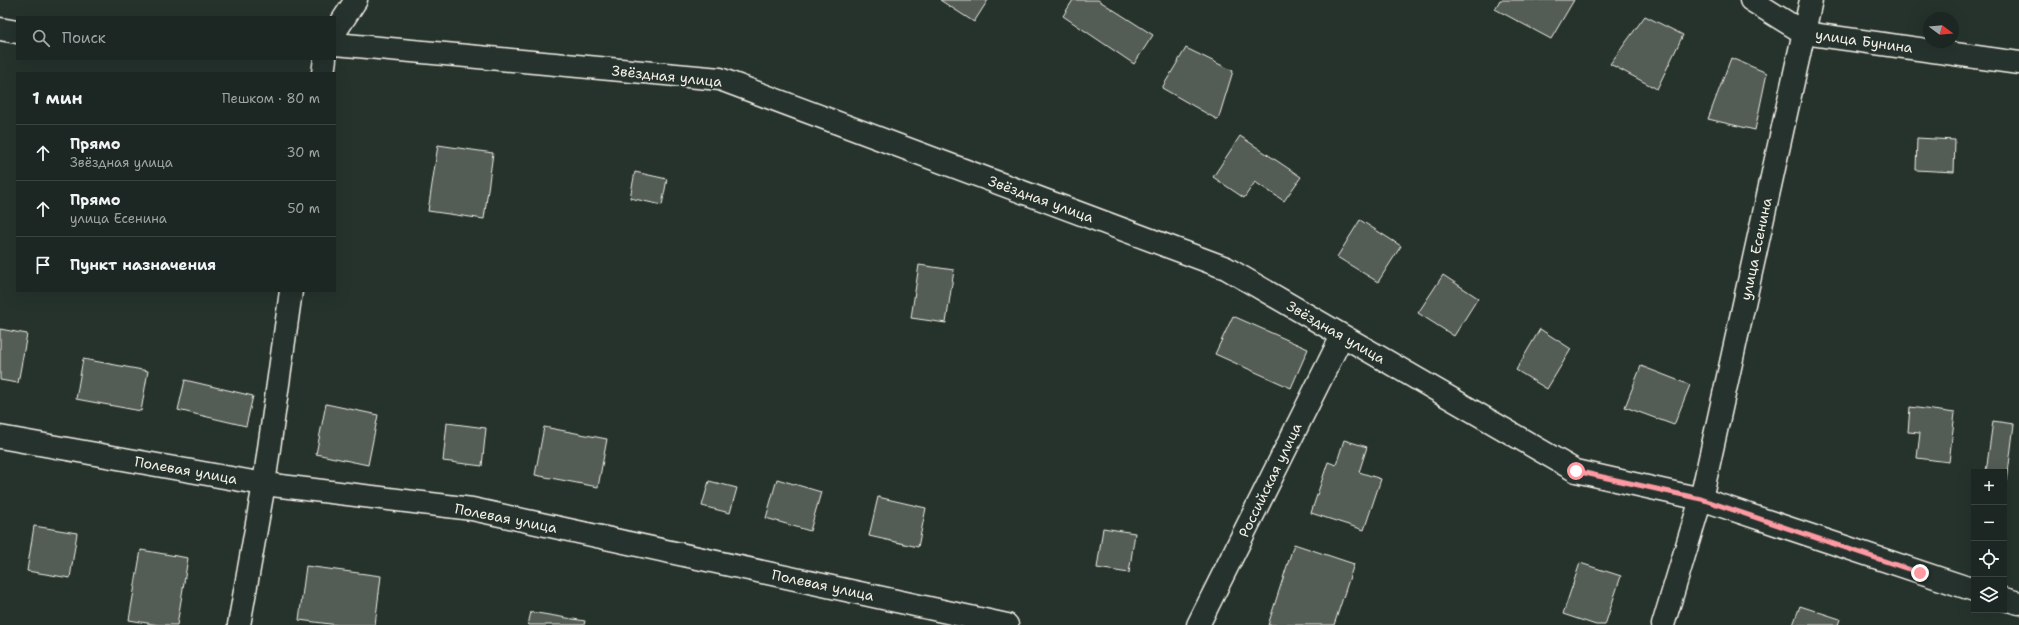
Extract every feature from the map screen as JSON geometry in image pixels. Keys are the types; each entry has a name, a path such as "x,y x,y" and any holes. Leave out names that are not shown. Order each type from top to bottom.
{"street":[{"path":"336,30 356,0"},
{"path":"1751,0 1804,33"},
{"name":"улица Есенина","path":"1663,625 1701,499 1811,0"},
{"path":"0,29 16,32"},
{"name":"улица Бунина","path":"1804,33 2019,63"},
{"name":"Звёздная улица","path":"336,44 720,79 1226,268 1576,471 1701,499"},
{"path":"323,72 325,60"},
{"path":"239,625 264,484 291,292"},
{"name":"Российская улица","path":"1198,625 1342,336"},
{"name":"Полевая улица","path":"0,437 264,484 472,509 1007,625"},
{"path":"1701,499 1971,589"},
{"path":"2007,600 2019,603"}],"building":[{"path":"940,0 988,0 974,22"},
{"path":"1073,0 1098,0 1153,35 1134,64 1063,16"},
{"path":"1500,0 1574,0 1551,39 1495,9"},
{"path":"1645,16 1683,35 1657,89 1610,64"},
{"path":"1186,48 1233,71 1218,120 1162,88"},
{"path":"1731,58 1767,73 1755,130 1708,119"},
{"path":"1240,136 1301,177 1284,201 1255,182 1244,198 1213,177"},
{"path":"1917,138 1955,140 1954,172 1916,170"},
{"path":"438,145 493,153 484,219 428,211"},
{"path":"635,172 667,179 662,205 630,198"},
{"path":"1360,220 1401,246 1378,282 1337,257"},
{"path":"919,265 954,270 946,323 911,318"},
{"path":"1443,275 1478,298 1454,336 1418,313"},
{"path":"1233,316 1308,349 1291,388 1215,354"},
{"path":"0,329 27,334 18,383 0,380"},
{"path":"1540,329 1571,349 1547,389 1516,370"},
{"path":"83,359 148,371 141,411 76,399"},
{"path":"1641,366 1690,385 1674,425 1625,407"},
{"path":"185,380 253,396 246,426 178,410"},
{"path":"326,404 378,415 368,465 316,454"},
{"path":"1910,407 1955,413 1949,462 1917,458 1920,433 1908,432"},
{"path":"1993,421 2014,424 2007,481 2007,469 1986,469"},
{"path":"447,423 486,428 482,466 443,461"},
{"path":"544,427 607,439 598,487 535,475"},
{"path":"1344,440 1367,447 1359,472 1381,479 1364,530 1311,513 1328,462 1336,465"},
{"path":"777,479 821,492 810,531 766,518"},
{"path":"709,481 737,488 730,513 702,506"},
{"path":"878,497 926,508 918,547 869,536"},
{"path":"34,526 77,533 70,578 27,571"},
{"path":"1103,528 1135,533 1129,573 1097,568"},
{"path":"1294,544 1354,564 1334,625 1268,625"},
{"path":"141,550 188,558 177,625 159,625 129,620"},
{"path":"1580,563 1621,576 1605,625 1596,625 1563,614"},
{"path":"306,566 381,576 375,625 338,625 299,620"},
{"path":"1800,606 1840,619 1838,625 1793,625"},
{"path":"531,612 585,621 584,625 528,625"}],"route":[{"path":"1576,471 1701,499 1920,573"}]}
